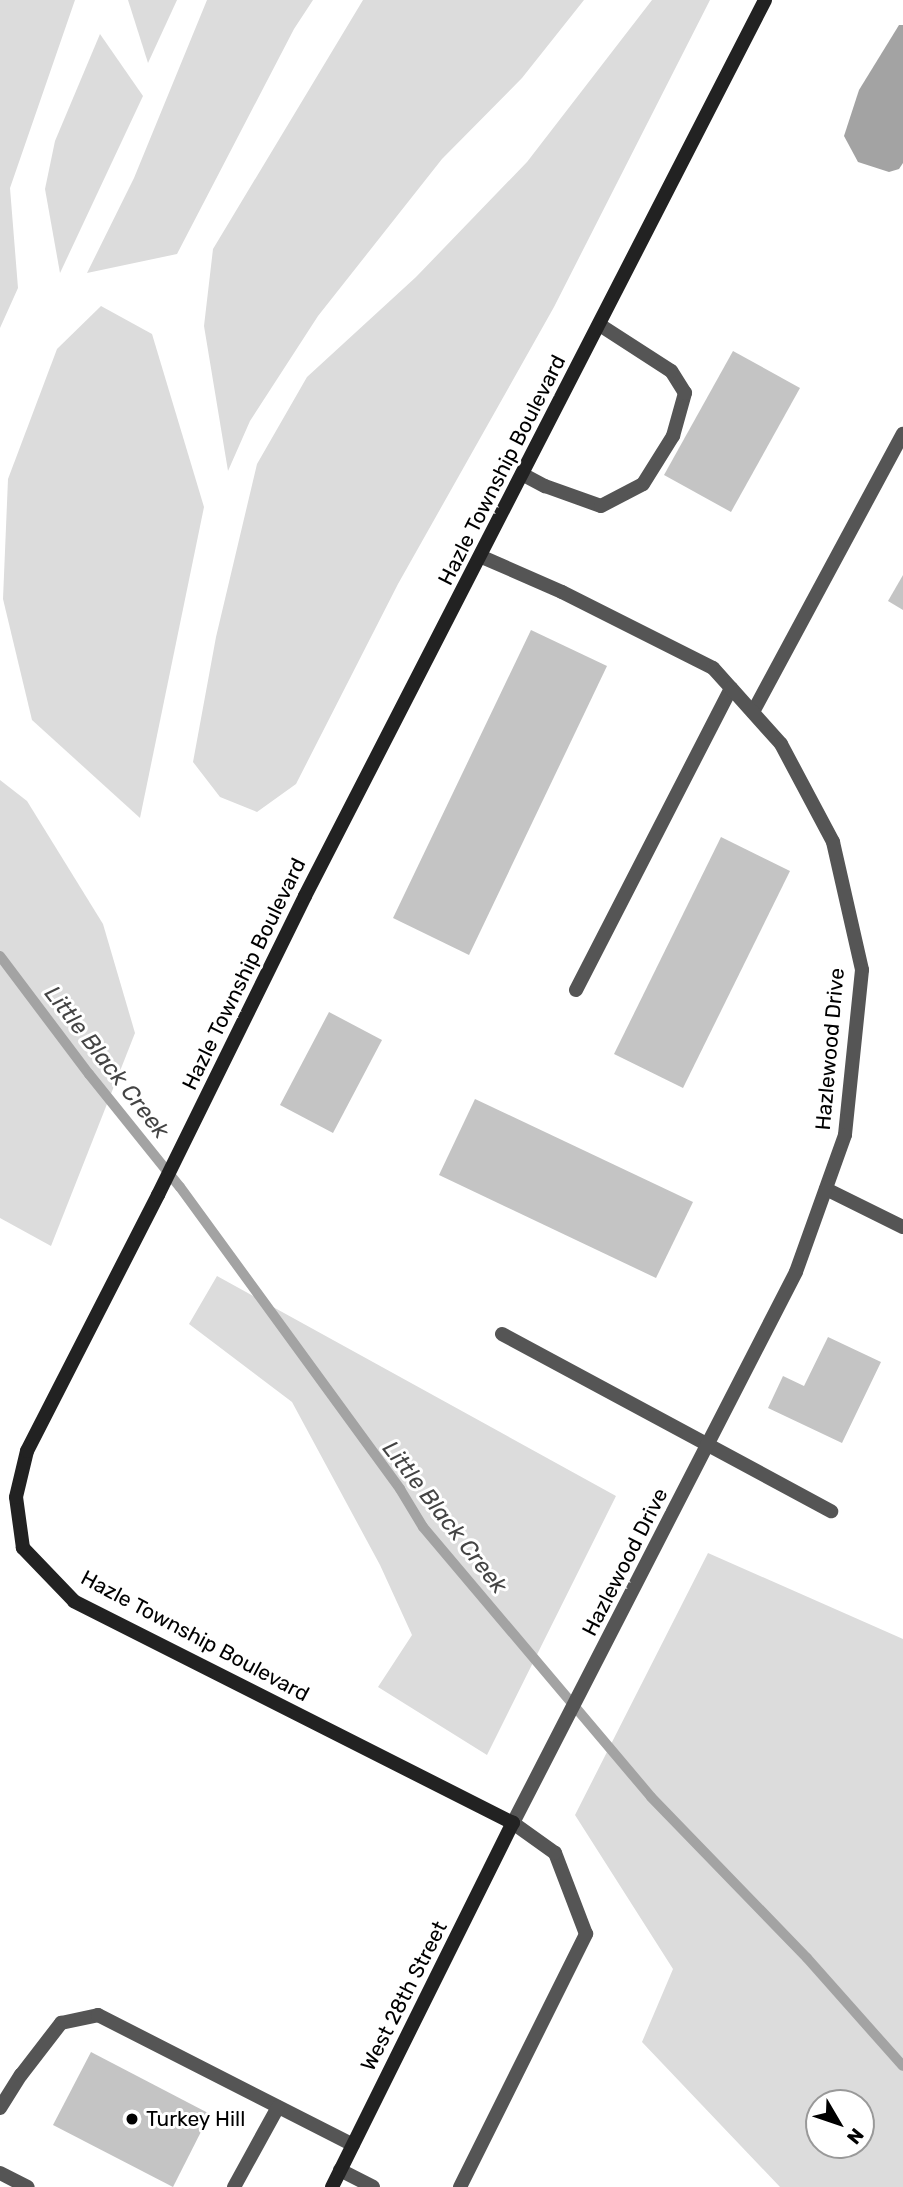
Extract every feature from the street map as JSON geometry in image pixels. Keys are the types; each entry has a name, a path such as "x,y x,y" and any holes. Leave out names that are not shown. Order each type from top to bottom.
{"street":[{"name":"Hazle Township Boulevard","path":"513,1823 74,1601 48,1578 23,1548 16,1497 27,1451 158,1195 305,896 482,557 765,0"},
{"path":"522,474 545,486 601,506 643,484 673,436 685,393 671,370 600,326"},
{"path":"753,712 903,433"},
{"name":"Hazlewood Drive","path":"482,557 562,592 713,668 781,744 833,842 862,970 845,1135 796,1272 513,1823"},
{"path":"576,990 731,688"},
{"path":"826,1189 903,1227"},
{"path":"502,1334 831,1511"},
{"path":"460,2187 586,1934 555,1853 513,1823"},
{"name":"West 28th Street","path":"332,2187 513,1823"},
{"path":"0,2108 61,2023 98,2015 353,2145"},
{"path":"234,2187 278,2107"},
{"path":"340,2170 373,2187"},
{"path":"0,2173 28,2187"}],"shaded area":[{"path":"0,0 75,0 10,188 18,288 0,328"},
{"path":"128,0 177,0 148,63"},
{"path":"207,0 313,0 294,29 177,254 87,273 134,178"},
{"path":"363,0 584,0 522,78 442,159 318,316 250,421 228,471 204,326 213,249"},
{"path":"652,0 710,0 554,307 398,584 296,784 257,812 220,797 193,762 216,637 257,464 307,377 416,277 527,162"},
{"path":"899,25 903,25 903,163 899,169 889,172 858,162 844,136 859,90"},
{"path":"100,34 143,96 60,273 45,189 55,141"},
{"path":"101,306 152,334 204,507 140,818 32,720 3,599 8,479 57,349"},
{"path":"0,780 27,801 103,924 135,1033 51,1246 0,1218"},
{"path":"217,1276 616,1496 487,1755 378,1687 412,1635 380,1565 292,1402 189,1324"},
{"path":"708,1553 903,1639 903,2187 780,2187 642,2042 673,1969 575,1815"}],"building":[{"path":"733,351 800,388 731,512 664,475"},
{"path":"903,575 903,610 888,601"},
{"path":"531,630 607,666 469,955 393,918"},
{"path":"721,837 790,871 683,1088 614,1054"},
{"path":"329,1012 382,1040 333,1133 280,1105"},
{"path":"475,1099 693,1202 656,1278 439,1175"},
{"path":"828,1337 881,1362 842,1443 768,1408 783,1376 804,1386"},
{"name":"Turkey Hill","path":"91,2052 210,2114 173,2187 53,2125"}],"waterway":[{"name":"Little Black Creek","path":"0,956 89,1074 180,1187 400,1489 423,1527 651,1797 807,1958 903,2066"}],"place":[{"name":"Turkey Hill","path":"132,2119"}]}
